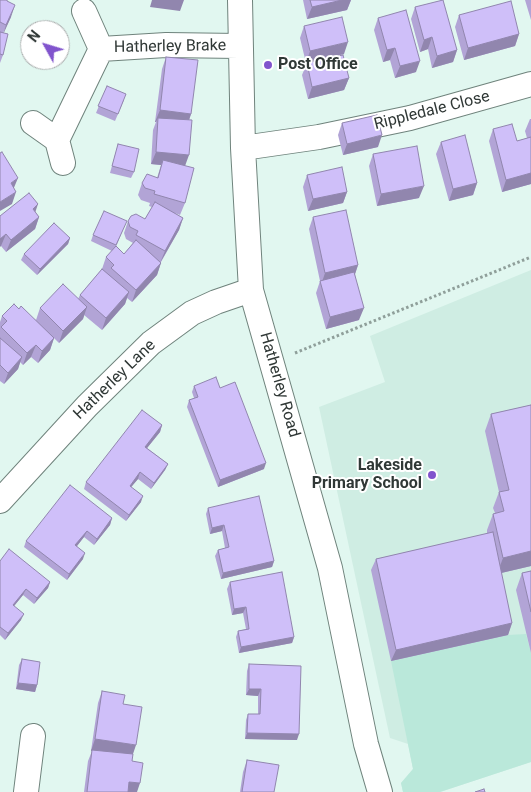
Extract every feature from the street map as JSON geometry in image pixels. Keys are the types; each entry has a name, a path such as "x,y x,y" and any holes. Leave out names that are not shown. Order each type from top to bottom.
{"street":[{"name":"Hatherley Road","path":"240,0 239,46 243,148 252,290 330,568 366,744 380,792"},
{"name":"Hatherley Brake","path":"57,140 101,49 84,11"},
{"name":"Hatherley Brake","path":"101,49 166,46 239,46"},
{"name":"Rippledale Close","path":"243,148 319,137 410,118 531,84"},
{"path":"33,123 57,140 63,163"},
{"name":"Hatherley Lane","path":"0,501 87,406 151,343 192,314 216,302 252,290"},
{"path":"26,792 34,736"}],"path":[{"path":"273,360 308,349 531,257"}],"shaded area":[{"name":"Lakeside Primary School","path":"531,270 531,762 440,792 403,792 401,783 413,769 408,744 390,738 319,407 385,382 370,336"},
{"path":"526,634 531,653 531,762 440,792 403,792 401,783 413,769 391,661 508,635"}],"building":[{"path":"0,0 7,0 15,5 6,25 0,22"},
{"path":"310,0 342,0 312,7"},
{"path":"443,0 457,50 437,56 432,37 424,40 415,7"},
{"path":"511,1 519,34 468,48 459,15"},
{"path":"406,10 420,61 400,66 395,48 387,50 378,18"},
{"path":"342,17 348,42 310,51 304,26"},
{"path":"0,32 8,34 3,55 0,54"},
{"path":"343,55 349,78 312,87 307,63"},
{"path":"166,57 198,60 191,114 160,110"},
{"path":"107,86 126,94 118,114 98,106"},
{"path":"377,115 382,135 347,144 342,123"},
{"path":"158,118 192,120 189,155 156,152"},
{"path":"512,124 517,141 531,137 531,173 506,180 493,129"},
{"path":"465,135 477,183 453,189 441,142"},
{"path":"118,144 139,149 134,172 112,166"},
{"path":"417,146 424,186 381,194 373,154"},
{"path":"2,152 18,178 11,183 16,192 0,202 0,153"},
{"path":"163,160 194,168 185,203 154,194 155,191 145,188 142,183 147,174 158,178"},
{"path":"342,167 347,192 313,199 307,175"},
{"path":"29,193 38,204 33,209 39,217 11,240 6,234 0,239 0,216"},
{"path":"155,202 183,218 165,251 136,235 138,231 130,227 128,221 131,216 136,214 145,219"},
{"path":"346,210 358,265 325,273 313,217"},
{"path":"104,211 127,221 116,245 93,235"},
{"path":"54,223 70,238 40,269 24,254"},
{"path":"136,240 161,263 136,290 111,268 114,265 106,257 116,246 124,254"},
{"path":"102,269 129,292 106,318 80,295"},
{"path":"354,272 364,308 330,317 320,281"},
{"path":"63,284 87,307 63,331 40,308"},
{"path":"14,304 19,309 21,306 54,338 42,351 36,345 27,353 1,327 7,321 2,316"},
{"path":"0,338 22,357 8,373 0,365"},
{"path":"216,377 220,388 235,382 266,463 220,480 189,400 198,397 194,386"},
{"path":"531,405 531,551 503,558 493,514 504,511 499,492 509,490 491,414"},
{"path":"142,410 162,425 145,447 168,464 154,483 140,472 130,486 143,496 129,515 86,482"},
{"path":"70,485 112,518 97,539 87,531 75,545 85,553 69,574 26,541"},
{"path":"259,496 274,561 223,573 218,550 229,547 224,525 212,528 208,508"},
{"path":"493,532 512,623 396,650 376,559"},
{"path":"9,549 50,582 37,598 26,589 13,605 24,614 8,633 0,627 0,561"},
{"path":"531,571 531,612 522,573"},
{"path":"282,572 294,637 241,647 238,631 249,629 246,607 234,609 230,582"},
{"path":"22,659 40,662 37,685 18,683"},
{"path":"249,664 301,666 299,734 247,733 248,714 260,714 261,689 249,689"},
{"path":"102,691 125,695 123,704 142,707 136,745 95,739"},
{"path":"92,750 133,754 132,761 143,763 140,783 129,782 128,792 87,792"},
{"path":"247,760 279,765 274,792 242,792"}],"place":[{"name":"Post Office","path":"268,65"},
{"name":"Lakeside Primary School","path":"432,475"}]}
